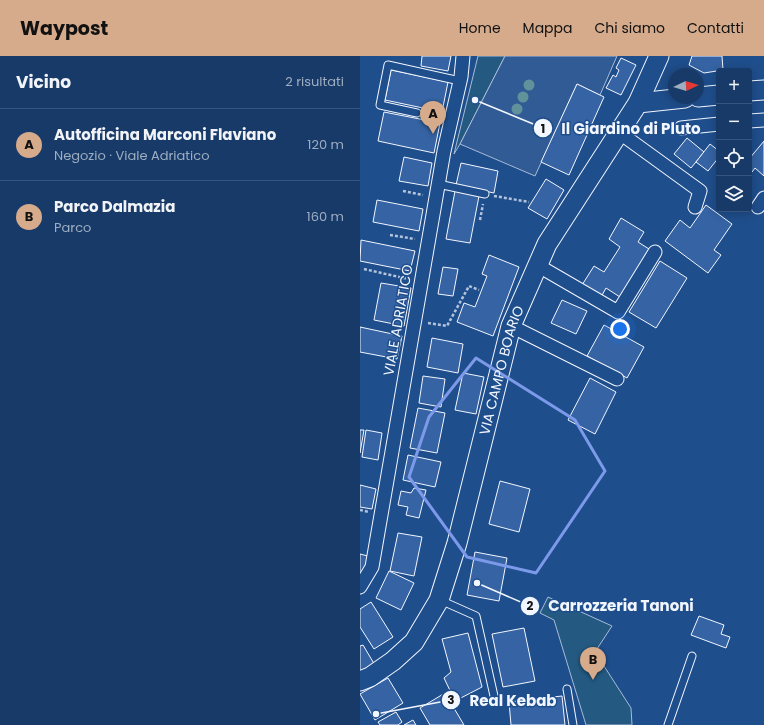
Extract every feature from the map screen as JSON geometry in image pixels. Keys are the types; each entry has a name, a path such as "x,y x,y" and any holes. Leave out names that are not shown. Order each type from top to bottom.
{"street":[{"name":"VIALE ADRIATICO","path":"360,587 372,567 420,281 444,151 460,81 463,56"},
{"name":"VIA CAMPO BOARIO","path":"360,681 392,661 414,642 440,600 457,543 511,326 547,244 638,103 659,56"},
{"path":"752,91 764,90"},
{"path":"704,96 716,94"},
{"path":"638,103 668,100"},
{"path":"752,121 764,120"},
{"path":"680,128 716,124"},
{"path":"620,133 700,191 695,207"},
{"path":"537,265 618,312 655,252"},
{"path":"511,326 617,379"}],"lane":[{"path":"417,113 380,105 388,65 460,81"},
{"path":"437,190 485,194"},
{"path":"440,600 476,616 494,696"},
{"path":"668,725 692,656"},
{"path":"567,689 573,725"}],"path":[{"path":"403,191 437,190"},
{"path":"480,220 485,194 529,202"},
{"path":"390,235 428,241"},
{"path":"364,269 420,281"},
{"path":"414,320 447,326 468,286 479,290"}],"highlighted area":[{"path":"476,358 575,420 605,471 536,573 467,557 409,477 429,417"}],"shaded area":[{"path":"478,56 505,56 454,154"},
{"path":"505,56 617,56 600,95 577,84 535,176 460,144"},
{"path":"548,597 612,626 595,652 631,708 632,725 586,725 554,620 540,613"}],"building":[{"path":"422,56 451,56 448,71 421,66"},
{"path":"692,56 722,56 723,68 716,68 716,71 704,73 704,68 695,68 689,65"},
{"path":"621,58 636,65 621,95 606,88 613,75 616,77 619,70 616,68"},
{"path":"391,70 448,82 442,112 385,100"},
{"path":"577,84 604,97 569,175 541,162"},
{"path":"384,112 440,123 434,153 378,141"},
{"path":"687,138 704,152 691,168 674,154"},
{"path":"764,141 764,176 755,168 752,172 752,155"},
{"path":"710,144 716,149 716,161 708,171 696,162"},
{"path":"404,157 432,163 428,186 399,181"},
{"path":"461,163 498,171 494,193 456,185"},
{"path":"546,179 564,190 547,219 528,208"},
{"path":"455,191 479,196 470,243 446,239"},
{"path":"377,200 423,209 419,231 373,222"},
{"path":"706,205 732,224 714,250 721,255 708,273 665,241 680,220 690,228"},
{"path":"621,218 644,232 638,242 649,249 620,297 606,288 601,297 582,285 594,266 604,272 620,247 609,239"},
{"path":"361,240 415,251 410,271 360,261"},
{"path":"489,255 519,267 493,336 457,322 464,303 475,307 487,276 482,274"},
{"path":"660,261 687,278 656,328 629,312"},
{"path":"443,267 458,269 453,296 438,294"},
{"path":"381,283 411,288 404,326 374,320"},
{"path":"562,300 587,311 576,334 551,323"},
{"path":"604,325 644,347 627,378 587,356"},
{"path":"360,327 402,336 397,359 360,352"},
{"path":"432,338 463,344 458,373 427,367"},
{"path":"463,373 484,377 476,414 455,410"},
{"path":"423,376 445,379 441,407 419,403"},
{"path":"590,378 616,392 595,434 568,420"},
{"path":"418,408 445,413 437,453 410,448"},
{"path":"360,430 364,430 360,453"},
{"path":"366,430 382,433 378,460 362,457"},
{"path":"408,455 441,462 435,487 403,480"},
{"path":"500,481 530,489 519,532 489,524"},
{"path":"360,485 376,489 372,509 360,507"},
{"path":"414,488 426,490 419,518 406,515 408,507 398,505 401,491 411,493"},
{"path":"398,533 422,537 414,576 390,571"},
{"path":"475,552 507,558 499,601 467,595"},
{"path":"360,554 368,556 365,570 360,574"},
{"path":"389,571 414,583 401,610 376,598"},
{"path":"371,602 393,637 374,649 360,627 360,609"},
{"path":"699,616 724,625 721,634 730,637 726,648 691,635"},
{"path":"524,628 535,681 503,687 492,634"},
{"path":"468,633 482,687 455,701 444,678 451,672 442,639"},
{"path":"363,645 376,667 360,677 360,646"},
{"path":"388,678 403,703 375,720 360,694"},
{"path":"445,693 464,725 430,725 420,708"},
{"path":"562,696 565,725 511,725 509,702"},
{"path":"396,712 402,722 398,725 380,725 378,722"},
{"path":"413,720 416,725 404,725"}],"place":[{"name":"Il Giardino di Pluto","path":"475,100"},
{"name":"Autofficina Marconi Flaviano","path":"433,134"},
{"name":"Carrozzeria Tanoni","path":"477,583"},
{"name":"Parco Dalmazia","path":"593,680"},
{"name":"Real Kebab","path":"376,714"}]}
